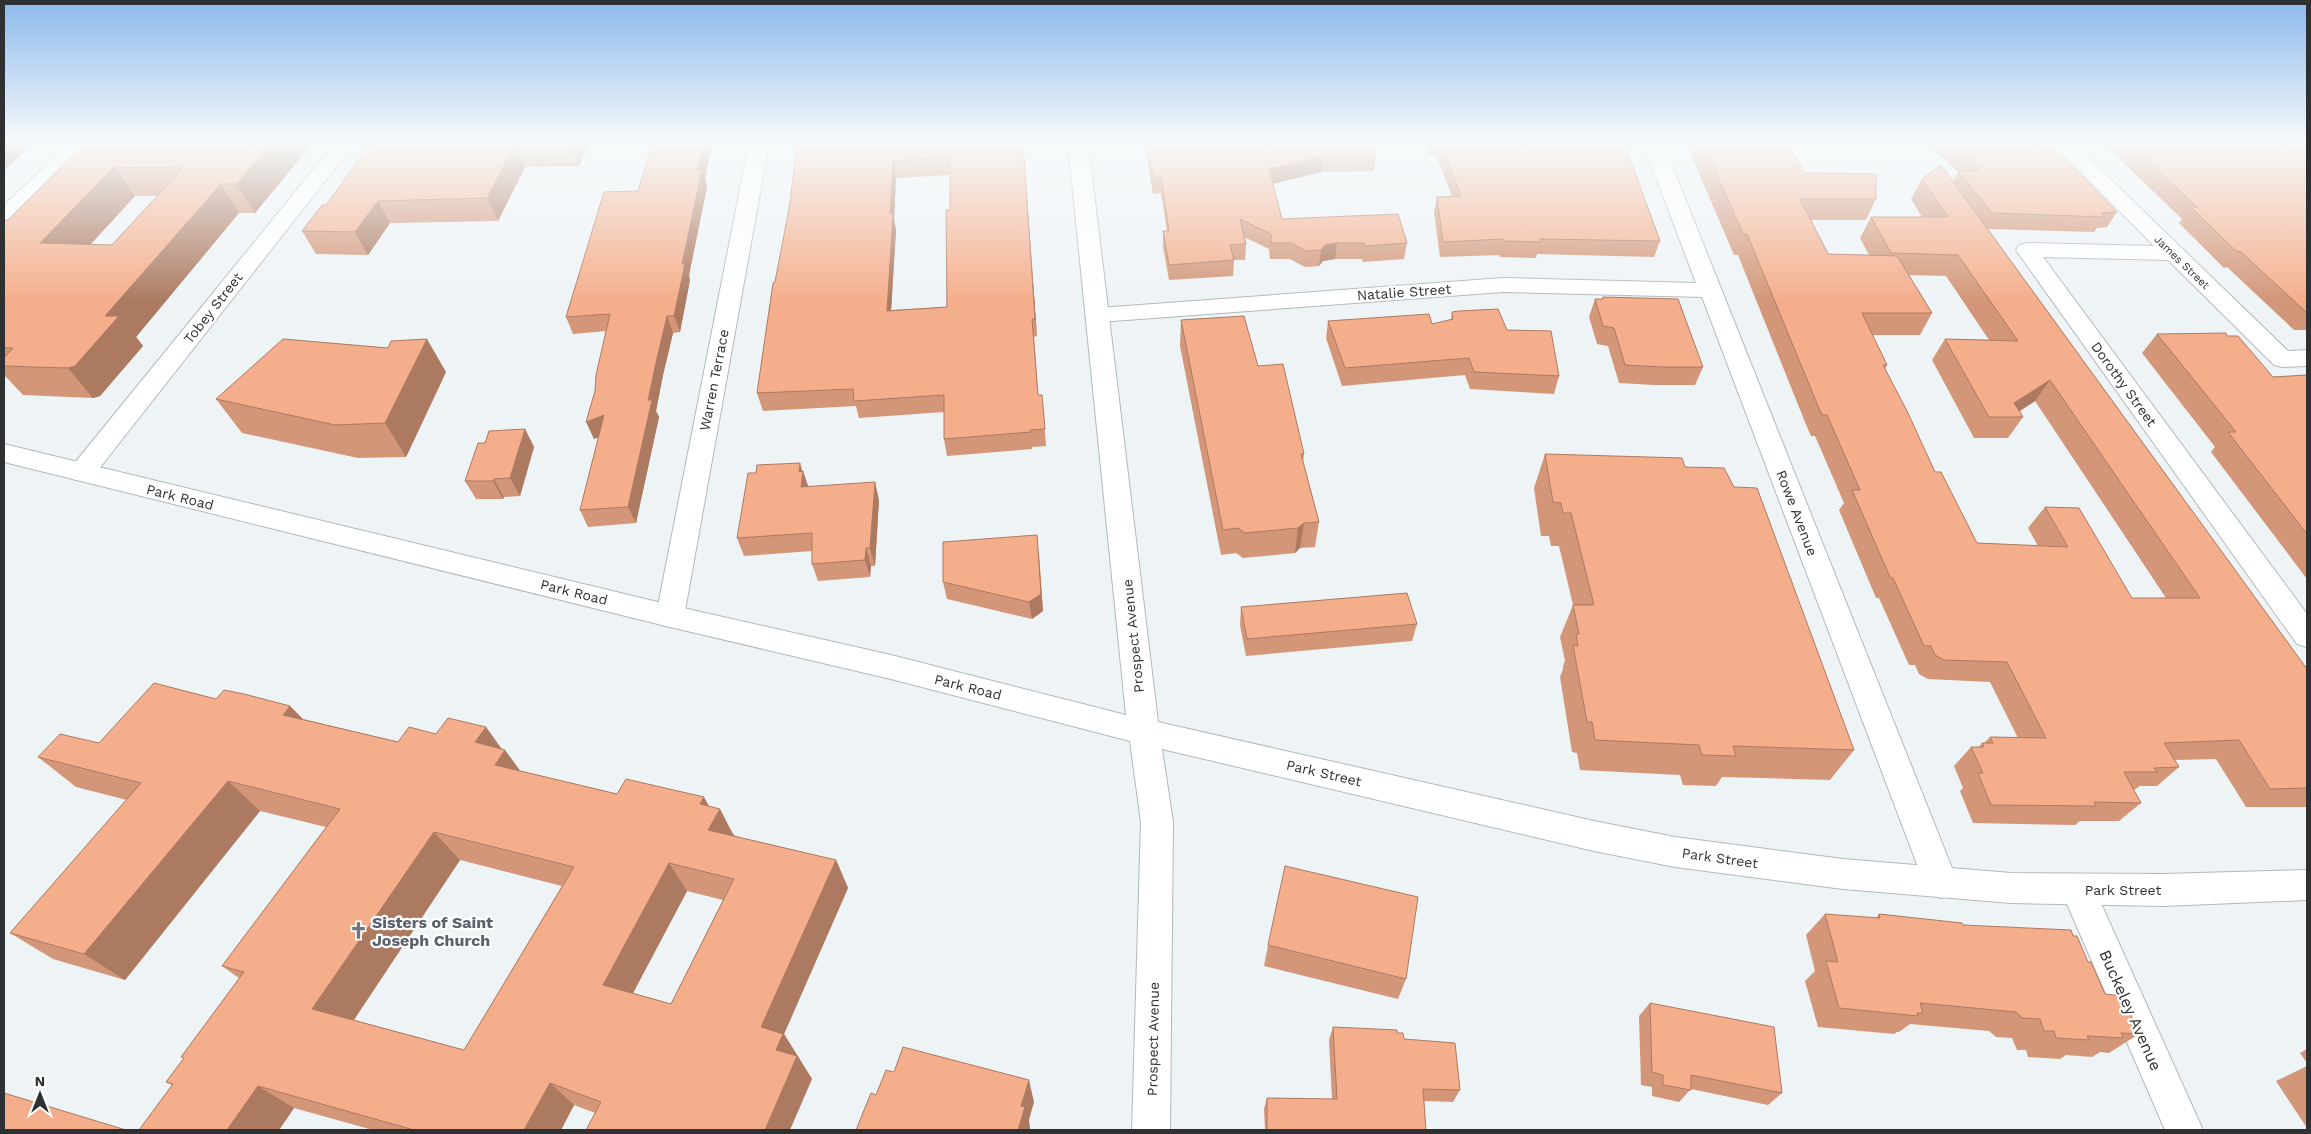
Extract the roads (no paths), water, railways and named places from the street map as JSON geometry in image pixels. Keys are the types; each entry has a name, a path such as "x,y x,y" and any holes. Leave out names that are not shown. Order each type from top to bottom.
{"street":[{"path":"4,216 25,196"},
{"name":"Tobey Street","path":"82,472 303,196"},
{"name":"Warren Terrace","path":"670,616 749,196"},
{"name":"Prospect Avenue","path":"1084,196 1131,612 1137,685 1157,822 1151,1130"},
{"name":"Rowe Avenue","path":"1674,196 1941,883"},
{"name":"James Street","path":"2115,196 2282,359 2307,358"},
{"name":"Dorothy Street","path":"2172,253 2027,250 2307,636"},
{"name":"Natalie Street","path":"1099,315 1503,285 1710,290"},
{"name":"Park Road","path":"4,453 670,616 891,667 1144,732"},
{"name":"Park Street","path":"1144,732 1603,838 1675,852 1763,864 1941,883 2078,890 2163,890 2307,885"},
{"name":"Buckeley Avenue","path":"2078,890 2184,1130"}],"place":[{"name":"Sisters of Saint Joseph Church","path":"358,931"}]}
